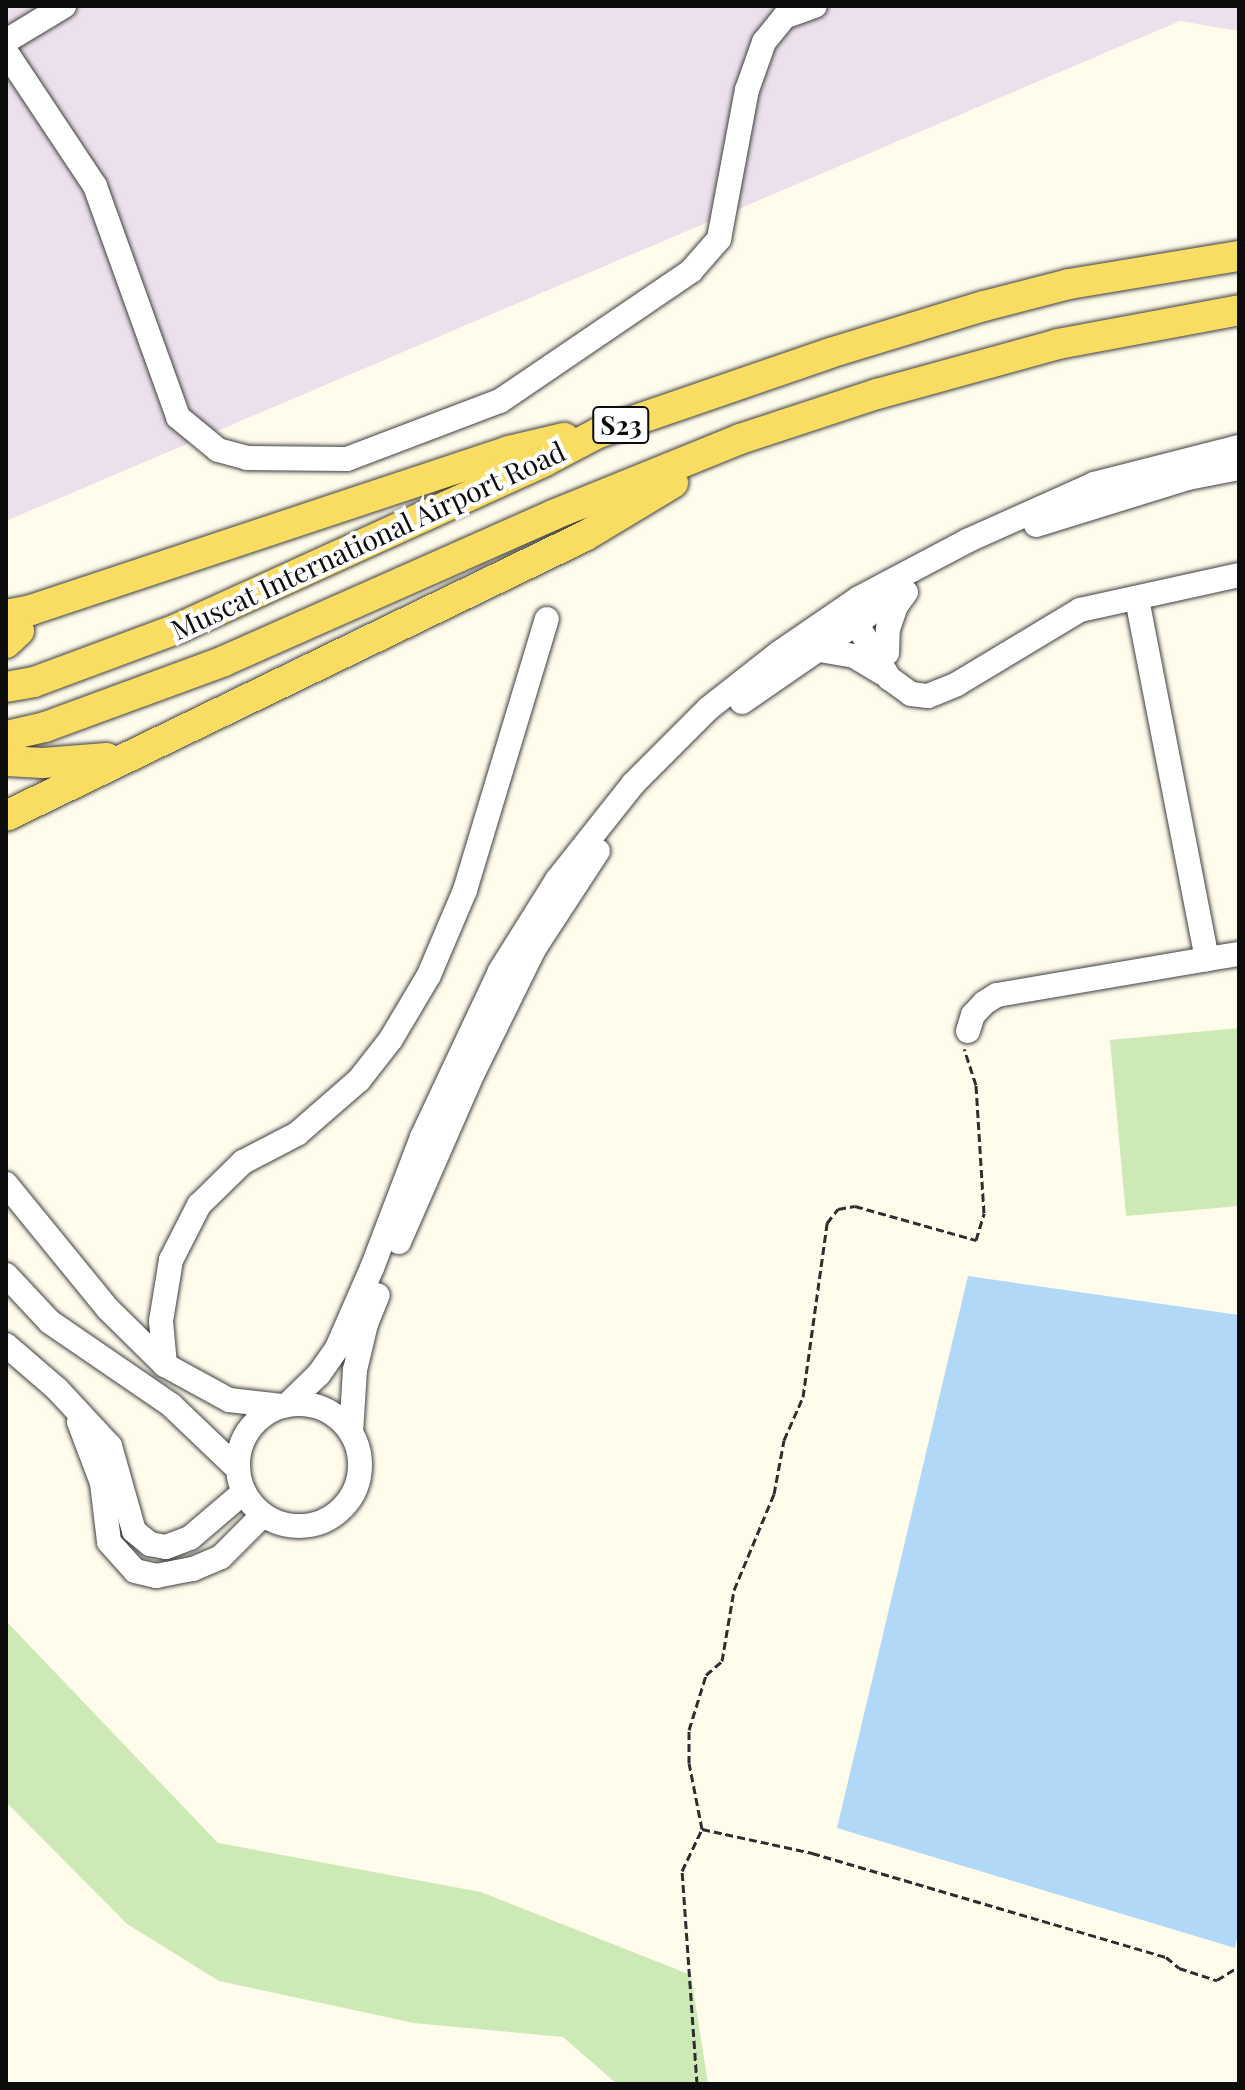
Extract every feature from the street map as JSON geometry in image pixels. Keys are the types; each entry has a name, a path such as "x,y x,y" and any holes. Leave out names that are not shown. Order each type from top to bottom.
{"main road":[{"name":"Muscat International Airport Road","path":"20,684 179,628 545,461 598,433 830,353 984,306 1069,284 1239,256"},
{"name":"Muscat International Airport Road","path":"6,736 45,727 224,661 553,515 740,439 877,394 1058,344 1239,310"},
{"path":"9,631 115,582 509,451 578,434 598,433"},
{"path":"6,816 585,536 717,458 740,439"},
{"path":"9,631 251,555 363,508 385,494"},
{"path":"6,598 115,582"},
{"path":"6,761 43,763 131,756"},
{"path":"6,800 57,789"}],"street":[{"path":"6,41 64,6"},
{"path":"6,52 95,186 178,417 218,450 247,458 347,459 500,401 691,271 719,239 747,90 764,42 784,17 815,6"},
{"path":"6,1345 57,1389 110,1446 134,1531 150,1544 166,1547 190,1538 241,1480 240,1448 249,1430 263,1415 285,1405 319,1374 337,1348 372,1268 422,1137 500,971 557,880 633,784 709,708 969,540 1094,484 1239,447"},
{"path":"351,1433 355,1370 366,1324 473,1073 534,949 596,854 640,795 732,709 814,649 857,610 1040,523 1188,478 1239,468"},
{"path":"814,649 854,656 911,694 928,696 944,691 1080,610 1239,575"},
{"path":"887,653 888,629 896,606 910,586"},
{"path":"1137,599 1207,959"},
{"path":"857,610 899,674 919,686 942,683 983,666"},
{"path":"857,610 889,678"},
{"path":"165,1365 161,1321 171,1260 199,1205 243,1162 297,1134 359,1080 391,1039 429,975 465,890 547,619"},
{"path":"968,1031 973,1015 997,995 1239,954"},
{"path":"6,1184 108,1309 165,1365 229,1400 312,1405 334,1415 351,1433 357,1446 359,1477 354,1491 335,1515 307,1526 291,1526 263,1515 241,1480 171,1405 50,1322 6,1275"},
{"path":"73,1409 90,1445 102,1483 109,1542 135,1571 156,1576 193,1569 221,1557 263,1515"}],"path":[{"path":"697,2084 682,1871 702,1829 689,1763 689,1730 706,1675 722,1661 734,1590 774,1494 784,1440 803,1397 827,1223 838,1209 855,1206 976,1240 984,1213 976,1085 963,1047 968,1031"},
{"path":"702,1829 827,1857 1166,1957 1179,1968 1217,1980 1239,1966"}],"shaded area":[{"path":"6,6 1239,6 1239,31 1180,21 6,521"}],"green space":[{"path":"1239,1028 1239,1206 1126,1216 1110,1040"},
{"path":"6,1621 218,1843 481,1892 691,1975 708,2084 617,2084 563,2037 414,2023 219,1981 127,1924 6,1802"}],"water":[{"path":"968,1276 1239,1315 1239,1929 1235,1948 837,1828"}]}
